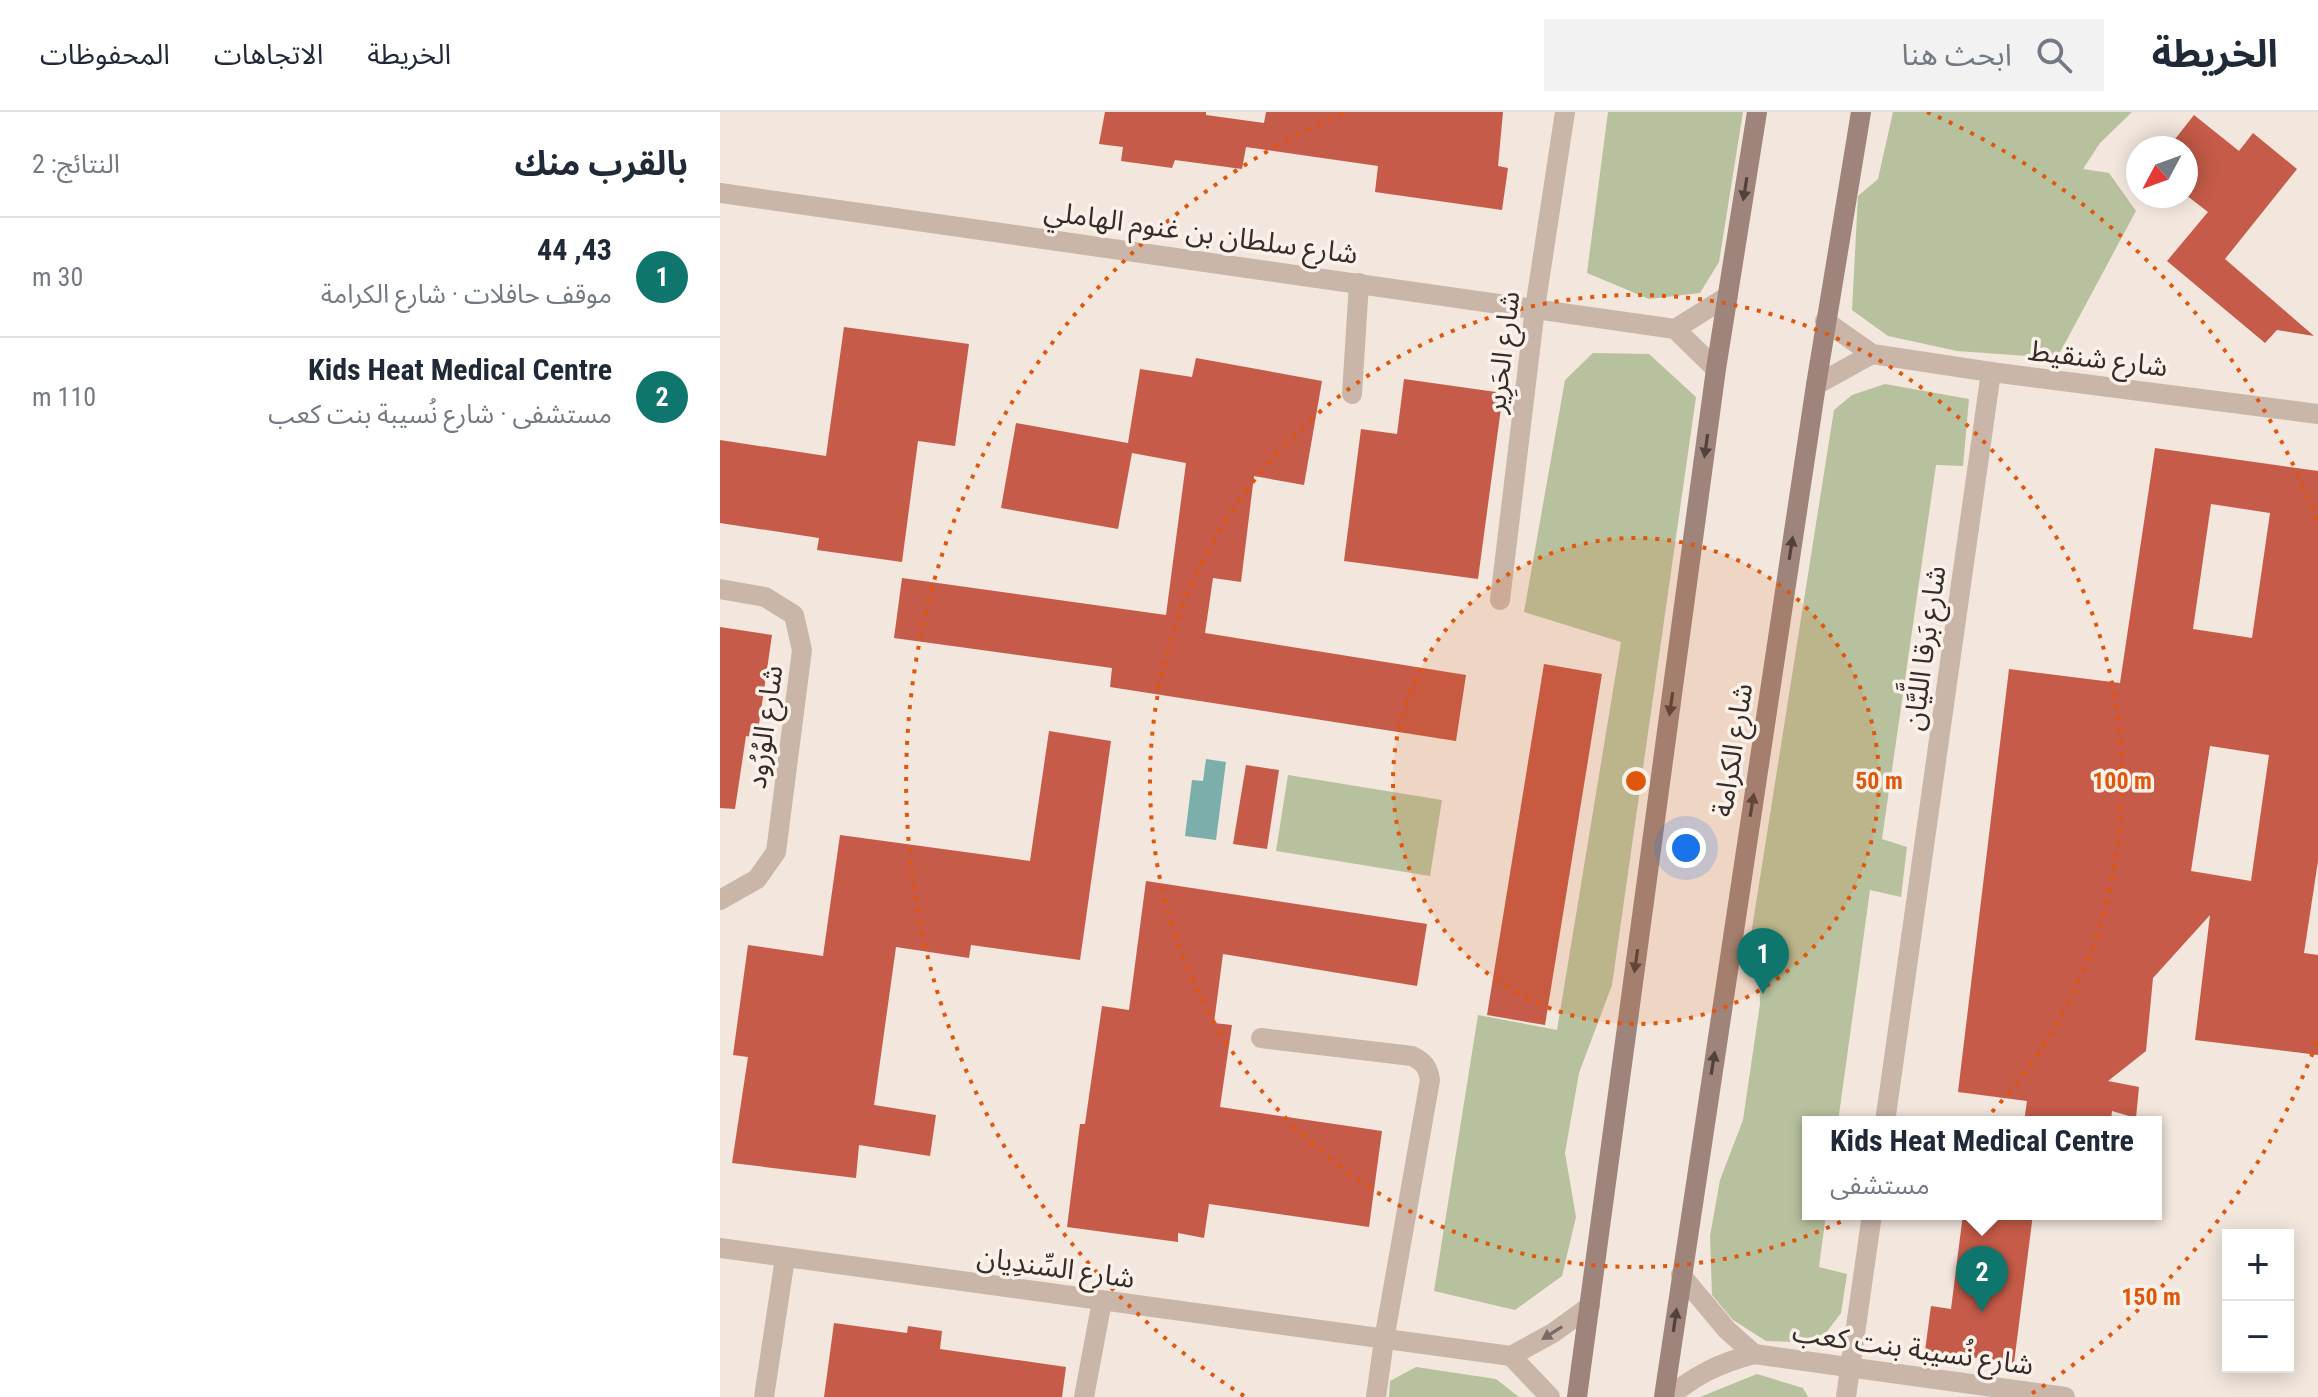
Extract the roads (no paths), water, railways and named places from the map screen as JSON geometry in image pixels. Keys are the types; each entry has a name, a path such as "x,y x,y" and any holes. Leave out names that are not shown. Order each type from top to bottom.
{"main road":[{"path":"1577,1397 1716,369 1757,112"},
{"name":"شارع الكرامة","path":"1666,1397 1681,1275 1825,321 1861,112"}],"street":[{"name":"شارع الحَرِير","path":"1500,600 1535,308 1565,112"},
{"name":"شارع سلطان بن غنوم الهاملي","path":"720,193 1675,329"},
{"path":"1352,394 1359,283"},
{"path":"1716,369 1675,329 1728,296"},
{"name":"شارع شنقيط","path":"1825,321 1872,354 2318,414"},
{"path":"1816,385 1872,354"},
{"name":"شارع بَرقا اللَّيَّان","path":"1886,1116 1991,372"},
{"name":"شارع الوُرُود","path":"720,589 765,597 794,615 802,650 776,852 757,879 720,900"},
{"path":"1261,1038 1412,1056 1429,1070 1430,1080 1376,1397"},
{"path":"1846,1397 1871,1220"},
{"name":"شارع السِّندِيان","path":"720,1248 1511,1356"},
{"path":"764,1397 785,1258"},
{"name":"شارع نُسيبة بنت كعب","path":"1681,1275 1727,1330 1754,1354"},
{"path":"1084,1397 1102,1301"},
{"path":"1550,1397 1511,1356 1553,1333 1590,1306"},
{"name":"شارع نُسيبة بنت كعب","path":"1666,1397 1710,1368 1754,1354 2065,1397"}],"water":[{"path":"1206,759 1226,762 1216,840 1185,836 1192,780 1203,781"}],"place":[{"name":"43, 44","path":"1763,994"},
{"name":"Kids Heat Medical Centre","path":"1982,1312"}]}
